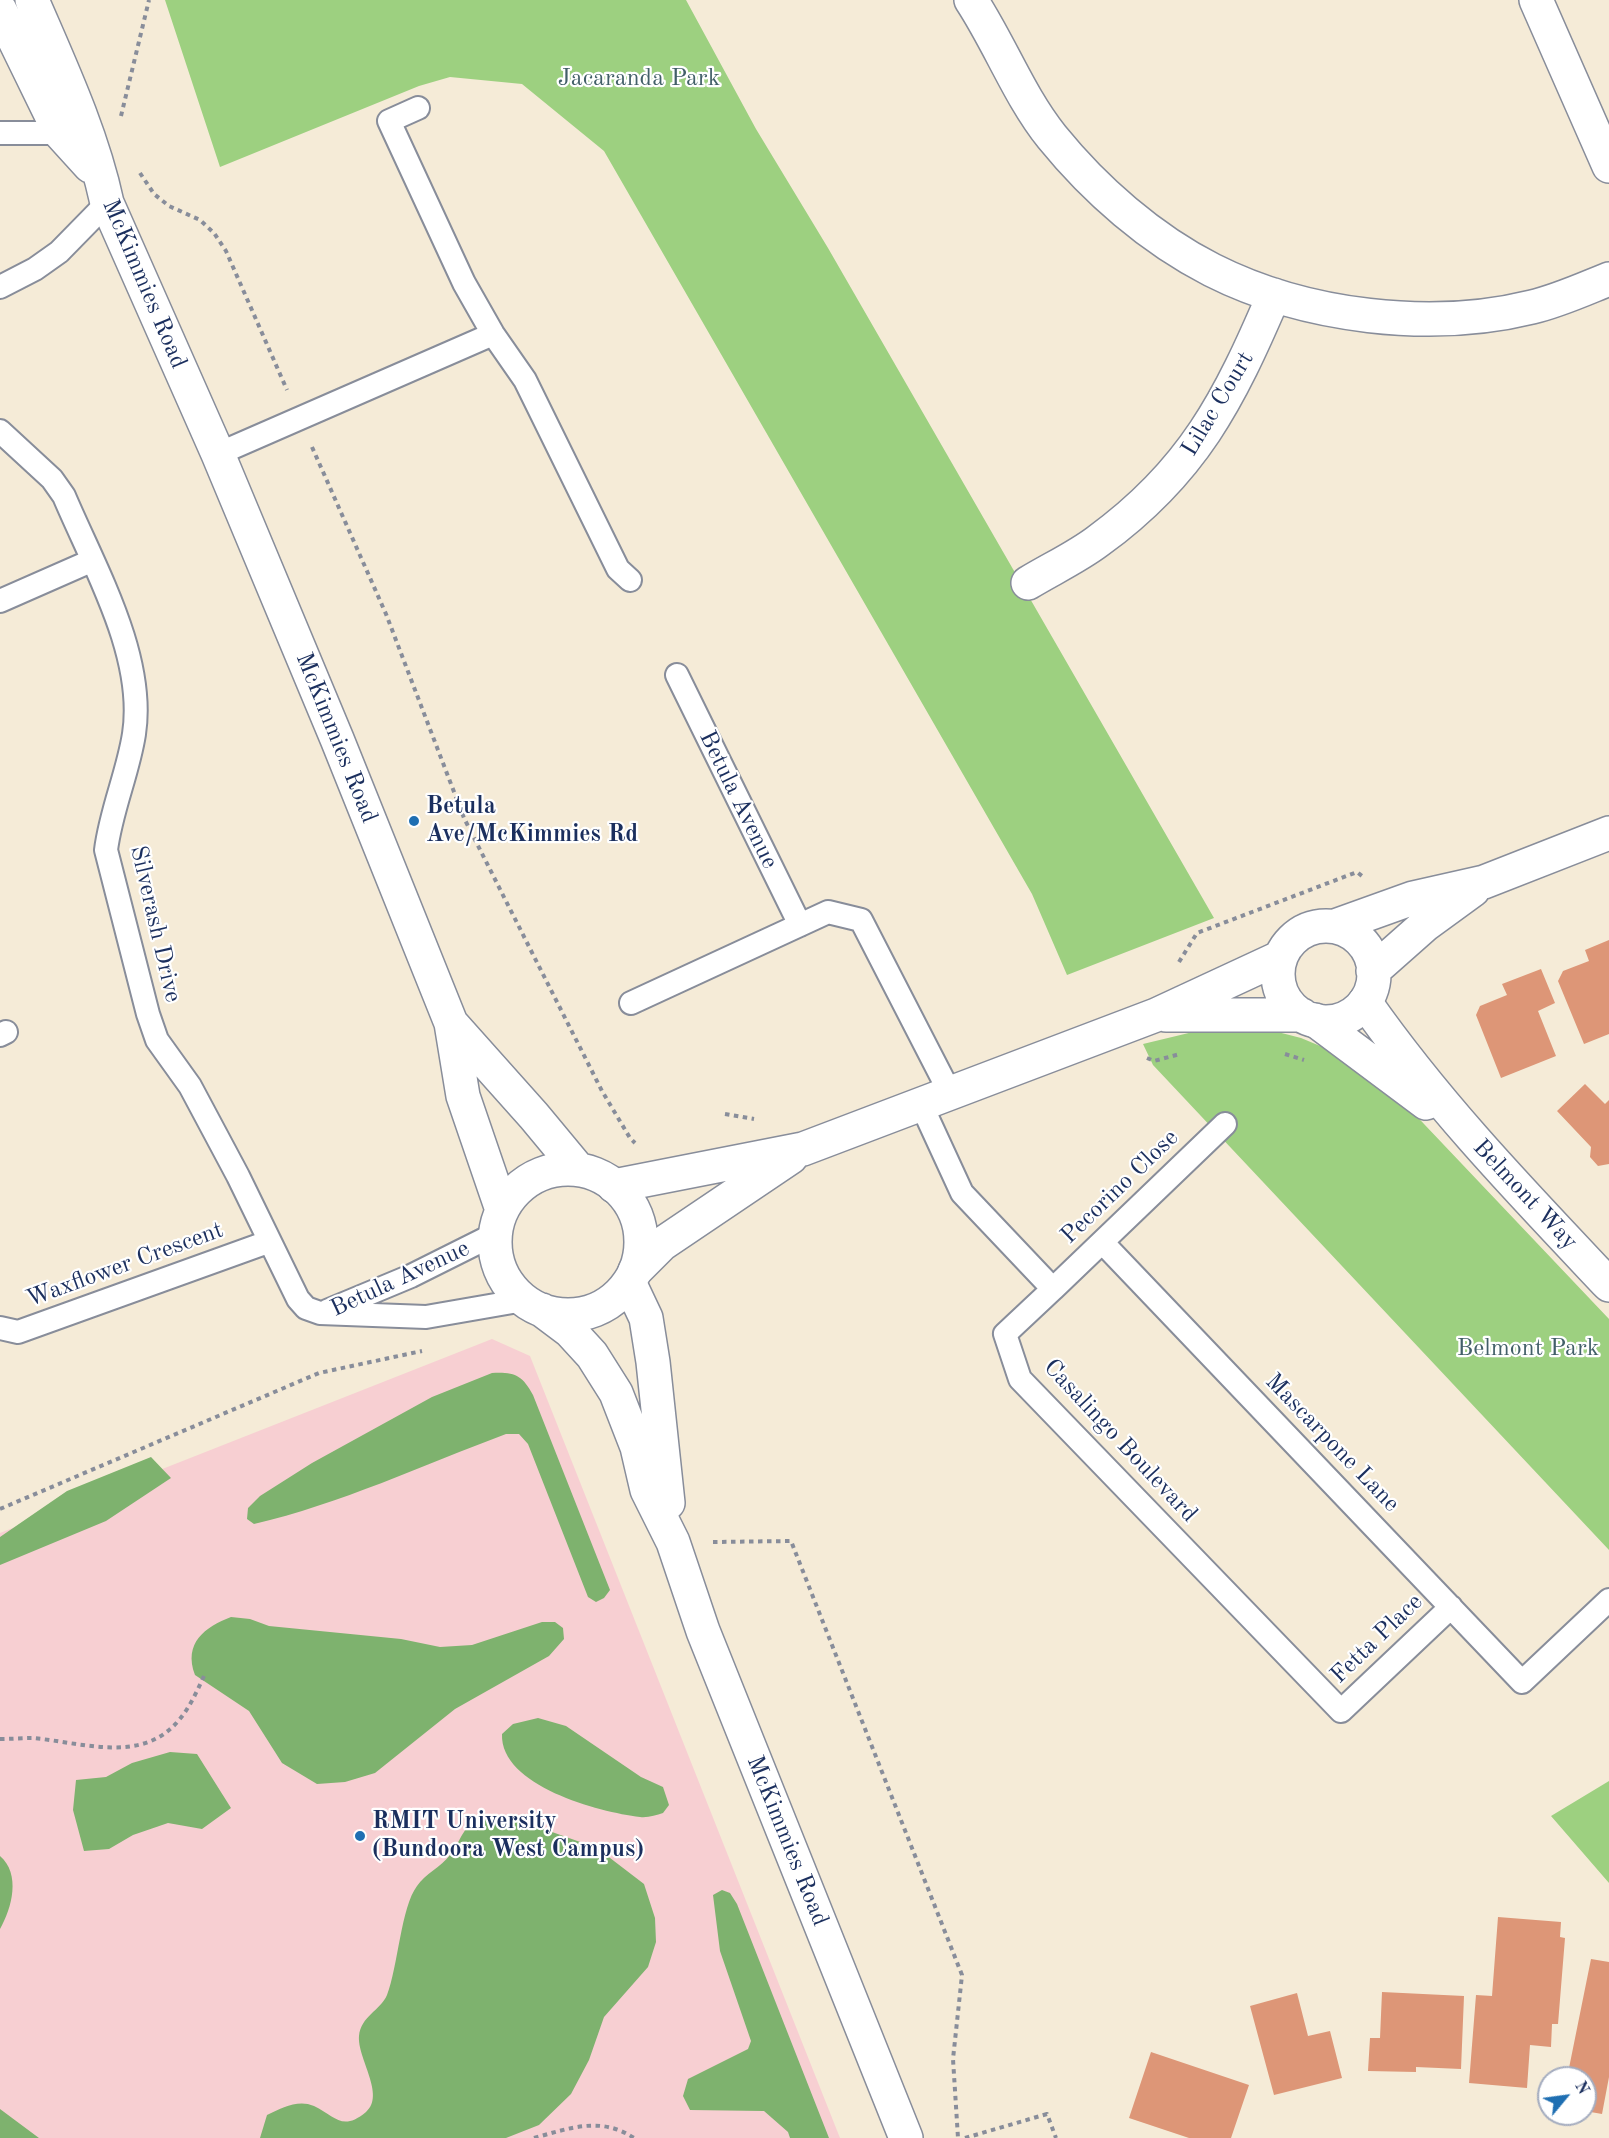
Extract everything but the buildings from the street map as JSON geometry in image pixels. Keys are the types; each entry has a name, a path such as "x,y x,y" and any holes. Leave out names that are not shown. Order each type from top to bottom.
{"street":[{"name":"McKimmies Road","path":"32,0 61,68 104,191 218,454 337,739 451,1023 463,1096 499,1222"},
{"path":"971,0 991,30 1024,94 1052,136 1097,186 1156,236 1212,270 1274,295 1341,311 1404,319 1465,316 1532,307 1609,279"},
{"path":"1536,0 1609,166"},
{"name":"McKimmies Road","path":"0,10 60,133 104,191"},
{"name":"Lilac Court","path":"1028,583 1097,542 1145,503 1187,458 1216,416 1242,370 1274,295"},
{"path":"1309,1018 1289,1004 1281,990 1278,974 1281,957 1297,935 1315,927 1335,926 1413,898 1484,882 1609,833"},
{"path":"1373,971 1425,925 1484,882"},
{"path":"1156,1015 1343,1019 1356,1012 1365,1002 1372,987 1373,971 1370,955 1362,942 1350,932 1335,926"},
{"path":"614,1186 803,1149 1156,1015 1281,957"},
{"name":"Belmont Way","path":"1365,1002 1405,1059 1466,1132 1609,1285"},
{"name":"Belmont Way","path":"1309,1018 1466,1132"},
{"name":"McKimmies Road","path":"451,1023 578,1169"},
{"path":"632,1276 640,1256 639,1225 634,1210 614,1186 597,1175 578,1169 555,1170 533,1177 515,1191 499,1222 496,1253 501,1271 511,1287 533,1305 569,1315 593,1311 613,1299 662,1244 803,1149"},
{"name":"McKimmies Road","path":"632,1276 646,1318 653,1362 672,1542"},
{"name":"McKimmies Road","path":"533,1305 570,1331 592,1355 609,1379 637,1447 648,1490 672,1542 703,1631 906,2138"}],"lane":[{"path":"418,108 389,121 464,283 493,334 525,380 618,568 630,580"},
{"path":"0,133 60,133"},
{"path":"0,287 35,269 59,252 104,191"},
{"path":"218,454 493,334"},
{"name":"Silverash Drive","path":"0,432 52,479 64,496 121,631 132,665 135,685 134,735 109,826 106,850 148,1014 157,1040 190,1086 238,1176 268,1242 298,1299 306,1308 320,1313"},
{"path":"0,601 91,561"},
{"name":"Betula Avenue","path":"676,675 800,925"},
{"path":"631,1003 828,912 861,920 936,1099 962,1193 1053,1289"},
{"name":"Pecorino Close","path":"1053,1289 1225,1124"},
{"name":"Betula Avenue","path":"320,1313 411,1275 499,1222"},
{"name":"Waxflower Crescent","path":"0,1328 18,1332 268,1242"},
{"name":"Mascarpone Lane","path":"1102,1242 1522,1682 1609,1600"},
{"name":"Casalingo Boulevard","path":"1053,1289 1005,1334 1020,1379 1341,1711"},
{"name":"Betula Avenue","path":"320,1313 426,1317 533,1305"},
{"name":"Fetta Place","path":"1341,1711 1451,1607"}],"path":[{"path":"120,125 149,0"},
{"path":"138,171 154,194 168,206 200,220 214,233 226,251 386,614 464,818 602,1090 630,1138 638,1146"},
{"path":"1197,933 1357,872"},
{"path":"0,1509 320,1373 424,1351"},
{"path":"672,1542 790,1541 962,1975 953,2059 958,2138"},
{"path":"0,1739 31,1738 92,1747 132,1748 153,1740 178,1722 190,1705 204,1676"},
{"path":"964,2138 1047,2114 1056,2138"},
{"path":"534,2138 585,2124 621,2130 634,2138"}],"shaded area":[{"name":"RMIT University (Bundoora West Campus)","path":"492,1339 530,1356 840,2138 0,2138 0,1533"}],"green space":[{"name":"Jacaranda Park","path":"165,0 686,0 756,129 828,248 1214,918 1067,975 1032,894 604,151 522,84 450,77 419,86 220,167"},
{"name":"Belmont Park","path":"1266,1029 1301,1038 1337,1053 1406,1105 1609,1319 1609,1550 1153,1065 1143,1044 1197,1031"},
{"path":"492,1373 517,1376 533,1395 610,1590 604,1598 596,1602 588,1597 528,1444 519,1434 506,1434 381,1483 286,1516 254,1524 247,1519 248,1508 260,1496 312,1463 432,1397"},
{"path":"151,1457 171,1478 106,1521 0,1565 0,1537 67,1491"},
{"path":"231,1617 250,1619 269,1626 401,1639 440,1647 472,1645 542,1622 555,1622 563,1628 564,1639 549,1656 455,1709 375,1773 345,1782 317,1784 282,1763 249,1711 195,1675 192,1664 194,1645 205,1631"},
{"path":"538,1718 566,1726 641,1777 663,1787 669,1805 663,1813 649,1817 622,1814 578,1802 534,1782 517,1768 506,1752 502,1734 513,1724"},
{"path":"170,1752 197,1754 231,1808 202,1829 168,1823 133,1835 109,1849 84,1851 73,1810 76,1780 106,1777 132,1763"},
{"path":"1609,1781 1609,1883 1551,1816"},
{"path":"485,1816 510,1817 597,1848 644,1884 655,1918 656,1942 648,1967 604,2017 589,2060 571,2094 539,2125 506,2138 260,2138 267,2115 290,2105 308,2104 345,2122 358,2118 371,2105 372,2086 362,2055 360,2029 387,1995 407,1908 420,1882 450,1855 466,1829"},
{"path":"0,1856 7,1863 11,1872 12,1891 8,1911 0,1929"},
{"path":"722,1890 730,1893 737,1904 829,2138 790,2138 788,2132 764,2111 690,2110 683,2096 688,2079 748,2049 751,2041 720,1951 713,1895"},
{"path":"0,2109 39,2138 0,2138"}],"place":[{"name":"Betula Ave/McKimmies Rd","path":"414,821"},
{"name":"RMIT University (Bundoora West Campus)","path":"360,1836"}]}
